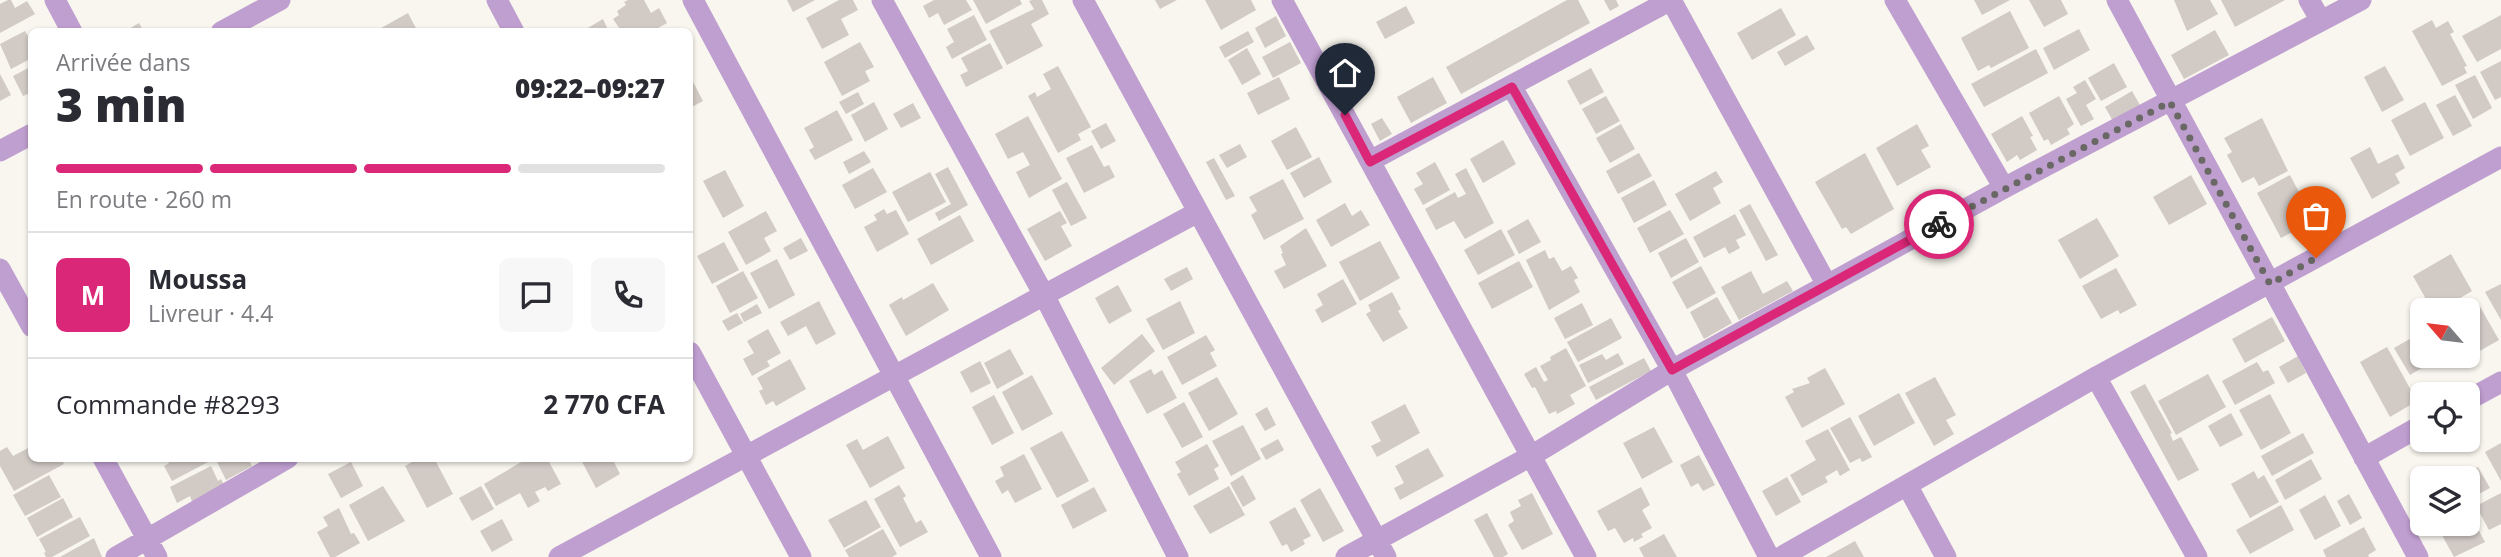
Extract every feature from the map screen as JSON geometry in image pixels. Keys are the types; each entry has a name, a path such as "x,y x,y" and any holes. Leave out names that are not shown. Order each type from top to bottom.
{"street":[{"path":"55,0 70,28"},
{"path":"250,25 280,0"},
{"path":"497,0 512,28"},
{"path":"693,0 991,557"},
{"path":"882,0 1044,295 1178,557"},
{"path":"1083,0 1381,549"},
{"path":"1282,0 1586,557"},
{"path":"1370,162 1671,0 1827,285"},
{"path":"1895,0 2004,188"},
{"path":"2117,0 2417,557"},
{"path":"2309,0 2321,21"},
{"path":"1346,557 1381,549 1672,370 2004,188 2361,0"},
{"path":"1512,87 1672,370 1769,557"},
{"path":"0,151 28,136"},
{"path":"1780,557 2096,377 2501,157"},
{"path":"559,557 1198,212"},
{"path":"0,269 28,320"},
{"path":"693,358 801,557"},
{"path":"2096,377 2197,557"},
{"path":"2480,393 2501,382"},
{"path":"2364,458 2410,432"},
{"path":"105,462 152,549"},
{"path":"116,557 152,549 282,462"},
{"path":"1907,485 1946,557"}],"building":[{"path":"11,0 15,8 27,1 35,14 0,33 0,4"},
{"path":"644,0 651,13 659,8 667,23 658,28 619,28 613,19 619,15 617,11 626,5 624,2"},
{"path":"787,0 815,0 793,12"},
{"path":"839,0 853,0 858,10 841,19 849,35 822,49 806,18"},
{"path":"934,0 966,0 972,10 944,25 938,13 929,18 923,6"},
{"path":"973,0 1020,0 1022,4 986,24"},
{"path":"1042,0 1049,14 1031,24 1043,46 1007,65 989,31 1034,9 1029,1"},
{"path":"1155,0 1177,0 1160,9"},
{"path":"1205,0 1251,0 1256,10 1221,30"},
{"path":"1567,0 1578,0 1590,23 1461,94 1446,67"},
{"path":"1604,0 1616,0 1619,6 1610,11"},
{"path":"1974,0 2010,0 1982,15"},
{"path":"2029,0 2061,0 2068,14 2044,27"},
{"path":"2174,0 2210,0 2218,14 2187,31"},
{"path":"2221,0 2285,0 2235,27"},
{"path":"1406,6 1415,23 1385,39 1376,22"},
{"path":"1781,8 1796,35 1752,60 1737,33"},
{"path":"2010,11 2029,48 1991,68 1989,65 1978,71 1961,38"},
{"path":"408,13 416,28 381,28"},
{"path":"974,15 987,40 952,59 946,47 954,42 947,29"},
{"path":"2501,15 2501,49 2477,62 2462,36"},
{"path":"1276,16 1286,36 1265,48 1255,28"},
{"path":"603,19 607,28 588,28"},
{"path":"2432,20 2436,28 2448,21 2454,32 2450,34 2467,66 2464,67 2467,73 2442,86 2412,31"},
{"path":"2079,29 2090,50 2054,70 2043,48"},
{"path":"2215,30 2229,55 2184,79 2171,55"},
{"path":"25,31 28,36 28,60 11,69 0,44"},
{"path":"1248,31 1254,42 1225,58 1219,47"},
{"path":"1807,35 1815,49 1785,66 1777,52"},
{"path":"860,42 874,67 865,71 870,81 842,96 824,62"},
{"path":"1290,42 1301,63 1273,78 1262,57"},
{"path":"990,43 1003,68 966,87 960,75 968,71 961,58"},
{"path":"1247,48 1261,74 1242,85 1228,60"},
{"path":"2036,49 2048,73 1984,107 1971,84"},
{"path":"2501,61 2501,97 2495,100 2480,72"},
{"path":"2114,63 2127,87 2101,101 2088,78"},
{"path":"1058,66 1091,127 1078,134 1081,140 1058,153 1028,96 1035,92 1037,97 1051,89 1043,74"},
{"path":"2385,66 2404,100 2382,112 2364,77"},
{"path":"28,68 28,94 23,96 13,76"},
{"path":"1591,68 1604,92 1580,105 1567,81"},
{"path":"0,74 11,95 0,101"},
{"path":"2475,75 2492,108 2473,119 2455,85"},
{"path":"1279,77 1290,99 1258,115 1247,93"},
{"path":"1433,77 1447,103 1411,123 1397,97"},
{"path":"2085,80 2096,99 2086,105 2094,119 2081,126 2066,99 2077,93 2073,87"},
{"path":"693,82 703,101 693,106"},
{"path":"2132,91 2141,107 2114,123 2105,107"},
{"path":"858,92 864,104 846,114 839,102"},
{"path":"2455,95 2472,126 2453,136 2436,105"},
{"path":"1606,96 1620,121 1596,134 1582,109"},
{"path":"2059,96 2074,124 2067,129 2070,134 2051,145 2048,139 2044,141 2029,113"},
{"path":"874,102 888,129 865,142 851,115"},
{"path":"2425,102 2444,138 2410,156 2391,120"},
{"path":"913,103 921,118 901,128 893,114"},
{"path":"837,110 853,140 815,160 809,150 814,147 804,128"},
{"path":"1028,116 1062,179 1029,198 1016,172 1030,165 1023,152 1008,159 995,134"},
{"path":"2022,116 2037,150 2020,160 2017,155 2007,162 1991,134"},
{"path":"1382,118 1392,134 1380,141 1371,124"},
{"path":"2262,118 2288,171 2259,186 2254,177 2242,183 2227,155 2232,152 2224,138"},
{"path":"1106,123 1116,141 1101,149 1091,131"},
{"path":"1621,124 1635,149 1610,163 1596,138"},
{"path":"1917,124 1929,146 1921,150 1931,167 1897,186 1876,148"},
{"path":"1296,127 1312,157 1287,170 1271,141"},
{"path":"1503,140 1516,164 1483,183 1470,159"},
{"path":"1240,144 1247,157 1227,168 1219,155"},
{"path":"1092,145 1104,167 1109,165 1115,177 1084,193 1066,158"},
{"path":"2370,147 2378,164 2398,154 2405,168 2395,174 2400,183 2372,199 2350,158"},
{"path":"864,151 871,162 849,174 843,162"},
{"path":"1639,153 1652,176 1618,194 1606,171"},
{"path":"1865,153 1894,209 1851,234 1846,227 1842,229 1815,182"},
{"path":"1319,157 1332,182 1304,198 1290,173"},
{"path":"1214,158 1235,196 1226,200 1206,162"},
{"path":"1435,162 1450,190 1423,205 1414,189 1423,184 1416,173"},
{"path":"948,167 968,205 939,221 935,213 951,204 935,174"},
{"path":"873,168 887,192 855,209 842,185"},
{"path":"1466,168 1494,223 1465,239 1454,221 1436,230 1425,209 1455,192 1458,198 1466,194 1455,174"},
{"path":"725,170 744,206 723,218 703,181"},
{"path":"1716,171 1723,182 1713,188 1721,203 1690,221 1675,194"},
{"path":"930,172 946,202 908,222 892,192"},
{"path":"2191,175 2207,204 2169,225 2153,197"},
{"path":"2290,175 2310,213 2294,222 2298,229 2281,238 2257,193"},
{"path":"1283,179 1304,219 1264,240 1251,215 1257,211 1249,197"},
{"path":"1654,180 1667,205 1634,223 1621,198"},
{"path":"1067,182 1087,218 1071,226 1052,190"},
{"path":"1345,203 1352,216 1361,210 1370,225 1331,247 1316,220"},
{"path":"1750,204 1778,255 1766,261 1739,210"},
{"path":"884,209 887,214 896,210 909,234 877,252 864,227 877,220 874,215"},
{"path":"1670,210 1684,234 1650,253 1637,228"},
{"path":"766,211 777,231 764,238 771,251 746,265 728,232"},
{"path":"1060,211 1067,223 1061,226 1072,246 1045,261 1027,229"},
{"path":"1735,214 1746,235 1736,240 1740,248 1729,254 1725,247 1704,258 1693,237"},
{"path":"960,215 974,241 931,265 917,239"},
{"path":"2097,218 2119,256 2080,279 2058,240"},
{"path":"1528,219 1541,242 1519,254 1507,231"},
{"path":"1306,228 1327,266 1284,289 1274,271 1286,265 1280,246"},
{"path":"1501,229 1515,255 1478,275 1464,250"},
{"path":"801,238 808,251 790,260 783,248"},
{"path":"1686,238 1699,262 1671,278 1658,253"},
{"path":"1380,241 1400,278 1360,301 1339,262"},
{"path":"724,242 739,270 712,284 697,256"},
{"path":"1545,250 1549,259 1554,257 1562,271 1571,266 1578,278 1574,280 1580,292 1549,310 1526,260"},
{"path":"2451,254 2472,291 2460,298 2425,298 2413,276"},
{"path":"777,259 795,295 769,309 750,273"},
{"path":"1519,261 1533,287 1492,309 1478,283"},
{"path":"1701,266 1716,293 1687,309 1672,282"},
{"path":"1187,267 1193,279 1171,291 1164,279"},
{"path":"2116,268 2137,305 2120,314 2118,310 2101,319 2082,286"},
{"path":"743,271 758,298 730,313 716,286"},
{"path":"1751,271 1763,294 1787,281 1793,291 1739,320 1721,287"},
{"path":"1343,279 1357,304 1322,323 1315,310 1323,305 1317,294"},
{"path":"933,283 949,310 906,336 889,305"},
{"path":"2501,284 2501,320 2485,292"},
{"path":"1118,285 1132,311 1109,324 1095,298"},
{"path":"1392,292 1401,309 1398,311 1408,328 1383,342 1366,314 1371,311 1368,305"},
{"path":"1717,297 1732,323 1704,339 1690,312"},
{"path":"819,301 836,334 816,345 806,326 788,336 780,322"},
{"path":"1180,301 1195,333 1163,350 1146,319"},
{"path":"1582,303 1593,325 1565,339 1554,318"},
{"path":"757,304 762,313 744,322 740,314"},
{"path":"2480,307 2499,340 2480,351"},
{"path":"737,313 743,323 728,331 722,321"},
{"path":"2272,317 2285,341 2245,363 2232,339"},
{"path":"1611,318 1622,338 1578,362 1567,342"},
{"path":"768,329 781,353 767,361 770,366 752,376 743,359 754,353 747,341"},
{"path":"1142,334 1155,351 1114,385 1101,368"},
{"path":"1206,335 1215,350 1210,353 1217,366 1182,385 1167,357"},
{"path":"2410,339 2410,368 2422,368 2410,375 2394,348"},
{"path":"2387,347 2410,388 2410,405 2390,417 2360,362"},
{"path":"1566,348 1586,386 1570,395 1575,404 1557,414 1556,411 1549,414 1535,387 1532,388 1524,374 1536,367 1544,382 1548,380 1540,366"},
{"path":"1010,349 1024,374 997,389 984,363"},
{"path":"1618,353 1624,364 1588,383 1579,365 1602,354 1606,360"},
{"path":"2298,356 2306,373 2288,383 2279,367"},
{"path":"1644,358 1651,371 1596,400 1589,387"},
{"path":"790,359 806,389 776,406 773,401 766,405 759,391 763,389 757,378"},
{"path":"980,361 991,383 971,393 960,372"},
{"path":"2257,362 2263,372 2268,370 2275,383 2235,405 2222,381"},
{"path":"1825,368 1845,404 1802,428 1785,397 1794,392 1792,389 1810,383 1807,378"},
{"path":"1151,369 1154,375 1162,370 1177,398 1147,414 1129,381"},
{"path":"2208,374 2226,407 2176,435 2158,401"},
{"path":"1032,375 1053,414 1022,431 1002,392"},
{"path":"1217,377 1238,414 1209,431 1188,393"},
{"path":"1935,377 1956,415 1946,420 1954,434 1934,446 1905,393"},
{"path":"2145,384 2172,433 2170,434 2173,441 2181,437 2199,470 2178,481 2130,392"},
{"path":"1899,393 1915,423 1874,446 1858,416"},
{"path":"2270,394 2291,433 2261,450 2239,410"},
{"path":"994,395 1014,433 992,445 972,407"},
{"path":"1184,402 1203,437 1182,448 1163,414"},
{"path":"1405,404 1420,433 1377,457 1371,446 1381,441 1371,422"},
{"path":"1267,407 1276,425 1265,431 1255,414"},
{"path":"2231,413 2243,435 2220,447 2208,426"},
{"path":"1850,417 1872,457 1862,462 1860,458 1850,463 1830,428"},
{"path":"1243,425 1261,459 1231,476 1212,441"},
{"path":"1654,427 1673,462 1642,479 1623,443"},
{"path":"1828,429 1850,470 1840,476 1837,470 1825,477 1828,482 1802,496 1790,475 1816,460 1805,441"},
{"path":"1062,431 1089,481 1057,498 1030,448"},
{"path":"2303,433 2314,453 2272,476 2261,456"},
{"path":"888,436 905,468 870,488 846,445 857,439 863,450"},
{"path":"1278,439 1284,450 1266,460 1260,449"},
{"path":"2501,443 2501,481 2485,452"},
{"path":"1207,444 1219,466 1214,469 1219,479 1189,496 1177,474 1181,472 1175,462"},
{"path":"7,447 13,456 28,448 28,462 64,464 14,491 0,466 0,451"},
{"path":"1428,448 1444,476 1400,500 1394,488 1404,483 1395,466"},
{"path":"1024,454 1042,489 1015,503 1008,490 1002,494 995,481 1004,476 1000,467"},
{"path":"1699,455 1715,485 1703,491 1698,483 1691,487 1680,465"},
{"path":"2311,459 2322,479 2285,500 2275,480"},
{"path":"208,462 172,481 164,466 169,463"},
{"path":"217,462 250,462 252,466 226,480"},
{"path":"351,462 363,486 341,498 328,474"},
{"path":"412,462 436,462 453,494 427,508 405,466"},
{"path":"521,462 549,462 561,484 548,491 545,487 535,492 540,501 528,508 520,493 496,506 484,484"},
{"path":"582,462 614,462 620,474 596,488"},
{"path":"211,466 218,481 221,479 225,487 193,504 190,496 177,503 170,487"},
{"path":"2480,470 2490,488 2480,493"},
{"path":"2254,471 2258,479 2264,475 2279,502 2250,518 2231,484"},
{"path":"49,475 61,497 25,516 13,495"},
{"path":"1243,475 1256,499 1243,507 1230,483"},
{"path":"1787,477 1801,502 1776,516 1762,491"},
{"path":"899,485 916,523 921,520 928,532 900,547 874,499"},
{"path":"383,486 405,521 368,541 349,505"},
{"path":"481,486 494,509 472,521 459,498"},
{"path":"1229,486 1245,515 1210,534 1193,506"},
{"path":"1094,487 1107,511 1073,529 1061,505"},
{"path":"1641,487 1650,505 1642,510 1652,528 1634,542 1633,538 1624,543 1615,528 1608,531 1597,511"},
{"path":"1320,488 1344,531 1323,542 1300,500"},
{"path":"1532,493 1553,534 1522,550 1508,525 1514,521 1510,512 1521,506 1518,500"},
{"path":"2501,493 2501,524 2489,530 2480,513 2480,504"},
{"path":"2349,494 2362,518 2350,525 2337,501"},
{"path":"2325,495 2341,526 2315,540 2299,510"},
{"path":"63,498 73,517 37,537 27,518"},
{"path":"866,500 881,527 844,548 828,520"},
{"path":"2281,505 2294,530 2250,554 2236,530"},
{"path":"1295,507 1311,536 1303,540 1305,544 1291,552 1287,544 1282,546 1269,522"},
{"path":"339,508 351,534 354,533 360,543 335,557 330,557 317,532 328,526 323,517"},
{"path":"1487,513 1508,554 1503,557 1494,557 1474,520"},
{"path":"80,517 90,536 52,557 46,557 39,539"},
{"path":"502,519 513,540 492,552 480,531"},
{"path":"2364,527 2376,550 2368,555 2369,557 2326,557 2323,550"},
{"path":"883,529 897,554 892,557 849,557 845,550"},
{"path":"2480,533 2485,542 2454,557 2442,536 2480,536"},
{"path":"1664,534 1677,557 1644,557 1639,548"},
{"path":"94,538 102,557 60,557"},
{"path":"1855,541 1864,557 1826,557"}],"way so far":[{"path":"1939,224 2170,102 2270,284 2316,258"}],"route":[{"path":"1345,115 1370,162 1512,87 1672,370 1939,224"}]}
